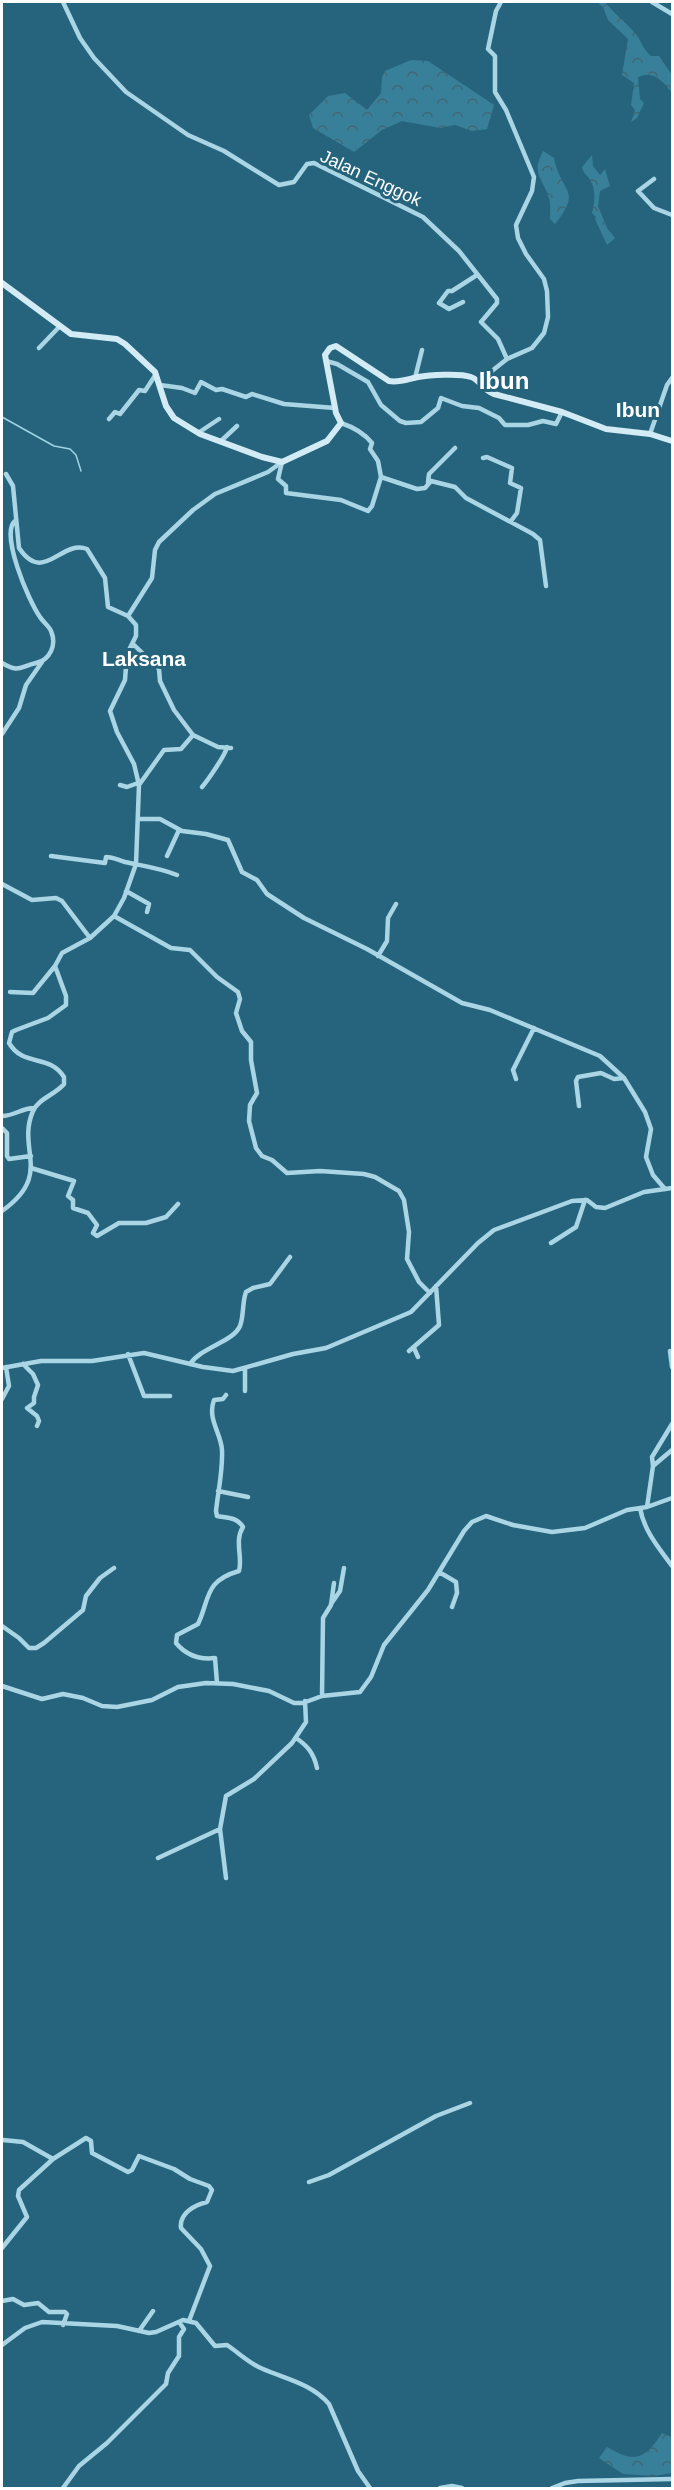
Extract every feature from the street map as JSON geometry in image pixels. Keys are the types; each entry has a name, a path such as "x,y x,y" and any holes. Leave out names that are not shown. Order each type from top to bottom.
{"main road":[{"path":"2,283 76,336 117,339 134,350 156,374 166,406 174,418 198,433 262,458 282,462 327,441 341,423 335,408 326,361 328,350 338,347 389,381 471,377 485,390 494,394 562,412 606,429 650,434 672,441"}],"street":[{"name":"Jalan Enggok","path":"63,2 80,38 114,81 126,92 188,135 224,152 279,184 294,182 307,164 314,163 405,206 431,224 459,251 497,301 481,322 498,339 507,359"},
{"path":"478,382 507,359 532,348 547,326 548,306 544,279 526,254 516,225 532,191 534,177 506,110 497,97 495,56 488,49 495,13 501,2"},
{"path":"652,2 672,14"},
{"path":"654,180 638,191 654,208 672,215"},
{"path":"463,302 449,309 439,303 448,291 452,291 477,275"},
{"path":"39,348 60,326"},
{"path":"415,378 422,350"},
{"path":"326,361 337,364 368,382 381,405 406,423 421,422 438,408 441,398 462,406 479,408 495,416 505,425 528,425 543,421 556,424 562,412"},
{"path":"109,419 115,412 120,414 140,390 145,391 156,374"},
{"path":"650,434 667,385 672,378"},
{"path":"160,385 184,388 195,393 201,382 216,390 222,389 246,397 251,393 284,404 335,408"},
{"path":"198,433 219,420"},
{"path":"282,462 278,479 286,486 286,492 341,500 368,511 372,506 381,477 378,461 370,449 372,443 370,440 360,431 341,423"},
{"path":"221,441 237,426"},
{"path":"381,477 417,489 424,488 429,482 429,474 455,448"},
{"path":"483,458 487,457 513,468 510,483 521,488 517,513 511,521"},
{"path":"128,616 152,578 154,550 159,542 193,510 215,494 268,472 282,462"},
{"path":"6,474 13,486 19,548 28,559 33,562 46,562 79,548 87,549 105,578 108,607 128,616 134,622 137,632 127,654 125,680 110,711 117,732 134,764 139,784 136,864 114,916 90,938 62,953 55,966 33,993 10,992"},
{"path":"429,482 440,482 455,487 466,498 511,521 540,540 546,586"},
{"path":"5,530 15,521"},
{"path":"2,734 19,708 26,685 51,652 54,644 52,634 18,583 6,551"},
{"path":"133,644 159,669 160,681 174,710 193,735 218,747 229,747 202,787"},
{"path":"2,663 15,669 42,662"},
{"path":"120,785 127,787 139,784 164,750 181,749 193,735"},
{"path":"139,819 160,819 178,830 228,840 242,872 257,880 271,896 304,918 462,1003 490,1010 592,1051 608,1062 624,1078 651,1125 646,1157 653,1175 665,1189"},
{"path":"167,856 178,830"},
{"path":"51,856 105,863 108,857 177,875"},
{"path":"2,884 32,900 56,898 62,901 90,938"},
{"path":"126,891 149,904 147,912"},
{"path":"378,956 387,941 388,918 396,904"},
{"path":"114,916 171,948 190,950 217,977 239,994 236,1013 242,1030 251,1042 251,1060 257,1093 250,1105 249,1124 260,1154 272,1160 287,1173 320,1171 364,1174 375,1177 399,1191 404,1200 409,1232 407,1259 419,1282 430,1293"},
{"path":"2,1211 21,1192 29,1179 31,1168 30,1121 34,1108 64,1084 64,1077 51,1063 31,1061 20,1055 10,1046 9,1040 12,1032 48,1018 66,1005 66,996 55,966"},
{"path":"516,1079 513,1070 534,1028"},
{"path":"579,1106 576,1092 578,1077 601,1073 614,1079 624,1078"},
{"path":"2,1116 16,1114 21,1109 34,1108"},
{"path":"2,1128 7,1133 6,1156 9,1159 31,1156"},
{"path":"31,1168 74,1181 68,1196 73,1200 73,1208 89,1214 96,1224 93,1233 97,1236 118,1223 146,1223 166,1217 177,1204"},
{"path":"2,1400 9,1386 4,1368 23,1364 92,1361 128,1354 152,1354 190,1364 233,1371 344,1342 411,1312 478,1243 494,1230 572,1201 585,1200 596,1207 605,1208 644,1192 672,1188"},
{"path":"551,1243 576,1227 585,1200"},
{"path":"190,1364 198,1355 234,1335 241,1323 246,1293 254,1287 270,1284 290,1257"},
{"path":"418,1357 412,1350 439,1325 436,1286"},
{"path":"670,1351 672,1367"},
{"path":"128,1354 144,1396 170,1396"},
{"path":"23,1364 33,1374 38,1385 34,1403 27,1407 37,1416 39,1422 37,1426"},
{"path":"244,1369 245,1391"},
{"path":"217,1683 214,1658 204,1659 184,1652 176,1643 177,1635 198,1624 207,1593 215,1584 239,1571 238,1547 243,1527 233,1518 217,1516 216,1511 222,1451 213,1425 212,1405 215,1400 223,1399 226,1395"},
{"path":"647,1507 653,1455 670,1431 672,1424"},
{"path":"653,1466 672,1450"},
{"path":"218,1491 248,1497"},
{"path":"2,1686 42,1699 63,1694 83,1698 102,1706 117,1707 152,1700 178,1687 217,1683 269,1691 294,1703 322,1696 354,1694 364,1689 384,1645 428,1590 464,1531 478,1518 488,1516 513,1525 558,1532 585,1528 627,1510 647,1507 672,1498"},
{"path":"640,1508 652,1539 672,1566"},
{"path":"2,1626 20,1638 29,1648 40,1646 83,1610 86,1596 100,1578 114,1568"},
{"path":"322,1696 323,1618 340,1591 344,1568"},
{"path":"439,1572 456,1582 457,1593 452,1607"},
{"path":"331,1605 334,1583"},
{"path":"226,1878 220,1829 226,1796 254,1779 296,1738 306,1722 305,1701"},
{"path":"296,1738 307,1745 317,1768"},
{"path":"158,1858 220,1829"},
{"path":"309,2182 329,2175 436,2116 470,2103"},
{"path":"2,2248 27,2217 18,2196 19,2190 53,2159 87,2138 91,2141 92,2153 127,2172 132,2170 137,2157 140,2156 172,2168 189,2179 211,2188 212,2192 207,2202 187,2212 180,2224 181,2229 204,2253 210,2266 189,2321"},
{"path":"3,2140 23,2142 53,2159"},
{"path":"2,2301 13,2299 26,2305 36,2303 49,2312 65,2312 67,2314 63,2325"},
{"path":"139,2331 153,2311"},
{"path":"63,2488 79,2466 107,2443 166,2384 168,2373 179,2354 179,2337 184,2329 179,2322"},
{"path":"2,2344 35,2324 117,2326 156,2332 179,2322 196,2323 215,2346 227,2345 260,2368 293,2379 323,2398 329,2404 358,2471 370,2488"},
{"path":"552,2488 565,2482 578,2481 672,2479"},
{"path":"440,2488 452,2486 462,2488"}],"green space":[{"path":"597,2 605,2 635,33 651,56 659,56 672,75 672,93 665,84 653,76 638,77 640,99 644,103 637,118 631,122 635,110 631,105 634,83 622,75 628,39 608,20 603,7"},
{"path":"411,60 428,61 494,105 487,129 472,131 455,125 440,128 402,121 382,130 354,152 313,128 309,115 328,96 345,93 367,110 381,93 382,77 385,71"},
{"path":"543,151 554,158 569,197 568,204 555,224 550,219 550,200 538,171"},
{"path":"592,155 593,166 600,175 605,169 610,186 600,191 598,206 607,228 615,238 607,245 596,217 592,213 594,189 582,167"},
{"path":"662,2433 672,2437 672,2473 654,2476 623,2474 599,2458 607,2447 625,2456 639,2456 650,2449"}],"waterway":[{"path":"2,417 54,446 70,449 76,455 81,471"}],"district":[{"name":"Ibun","path":"504,381"},
{"name":"Ibun","path":"638,410"},
{"name":"Laksana","path":"144,659"}]}
